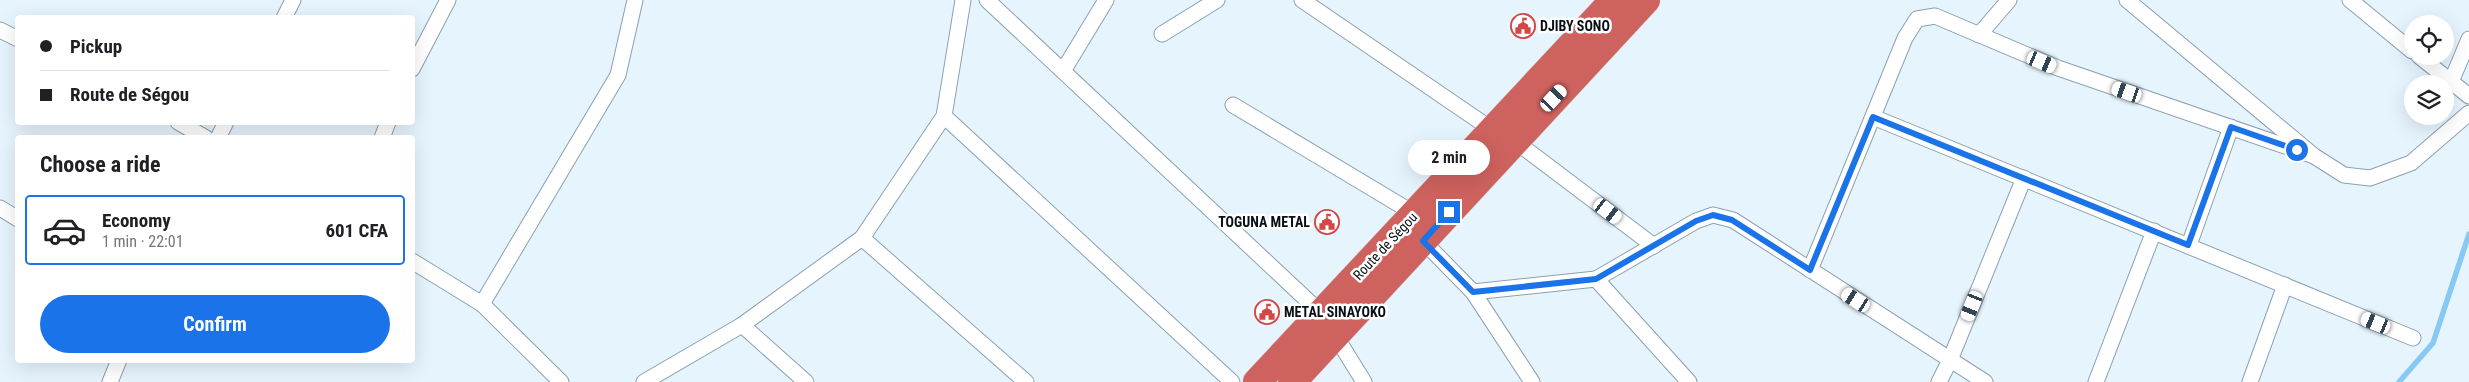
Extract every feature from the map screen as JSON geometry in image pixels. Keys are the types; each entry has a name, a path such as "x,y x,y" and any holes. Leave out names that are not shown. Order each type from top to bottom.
{"highway":[{"name":"Route de Ségou","path":"1257,382 1328,325 1423,241 1504,136 1614,0"},
{"name":"Route de Ségou","path":"1292,382 1328,325 1414,214 1504,136 1646,0"}],"street":[{"path":"286,15 293,0"},
{"path":"415,63 448,0"},
{"path":"482,304 618,75 635,0"},
{"path":"644,382 742,325 862,238 944,116 963,0"},
{"path":"987,0 1328,325 1364,382"},
{"path":"1063,71 1106,0"},
{"path":"1162,34 1217,0"},
{"path":"1302,0 1504,136 1654,246"},
{"path":"1979,35 2009,0"},
{"path":"2127,0 2314,156 2344,175 2370,178 2411,162 2469,113"},
{"path":"2350,0 2404,44"},
{"path":"1810,270 1905,38 1917,19 1935,16 2058,68 2314,156"},
{"path":"0,30 15,38"},
{"path":"2454,75 2469,39"},
{"path":"2431,65 2443,75"},
{"path":"2454,84 2469,96"},
{"path":"1233,105 1414,214"},
{"path":"944,116 1232,382"},
{"path":"1873,117 2413,338"},
{"path":"183,125 201,135"},
{"path":"2188,245 2231,127"},
{"path":"1938,382 1950,360 2024,178"},
{"path":"0,208 15,217"},
{"path":"1473,292 1596,279 1696,221 1713,215 1732,220 1985,382"},
{"path":"2096,382 2154,231"},
{"path":"862,238 1026,382"},
{"path":"1423,241 1473,292 1531,382"},
{"path":"415,263 482,304 561,382"},
{"path":"1596,279 1689,382"},
{"path":"2250,382 2285,285"},
{"path":"742,325 806,382"},
{"path":"110,382 119,363"}],"waterway":[{"path":"2399,382 2433,343 2469,234"}],"place":[{"name":"DJIBY SONO","path":"1523,26"},
{"name":"TOGUNA METAL","path":"1327,222"},
{"name":"METAL SINAYOKO","path":"1267,312"}],"route":[{"path":"1449,212 1423,241 1473,292 1596,279 1696,221 1713,215 1732,220 1810,270 1873,117 2188,245 2231,127 2297,150"}]}
